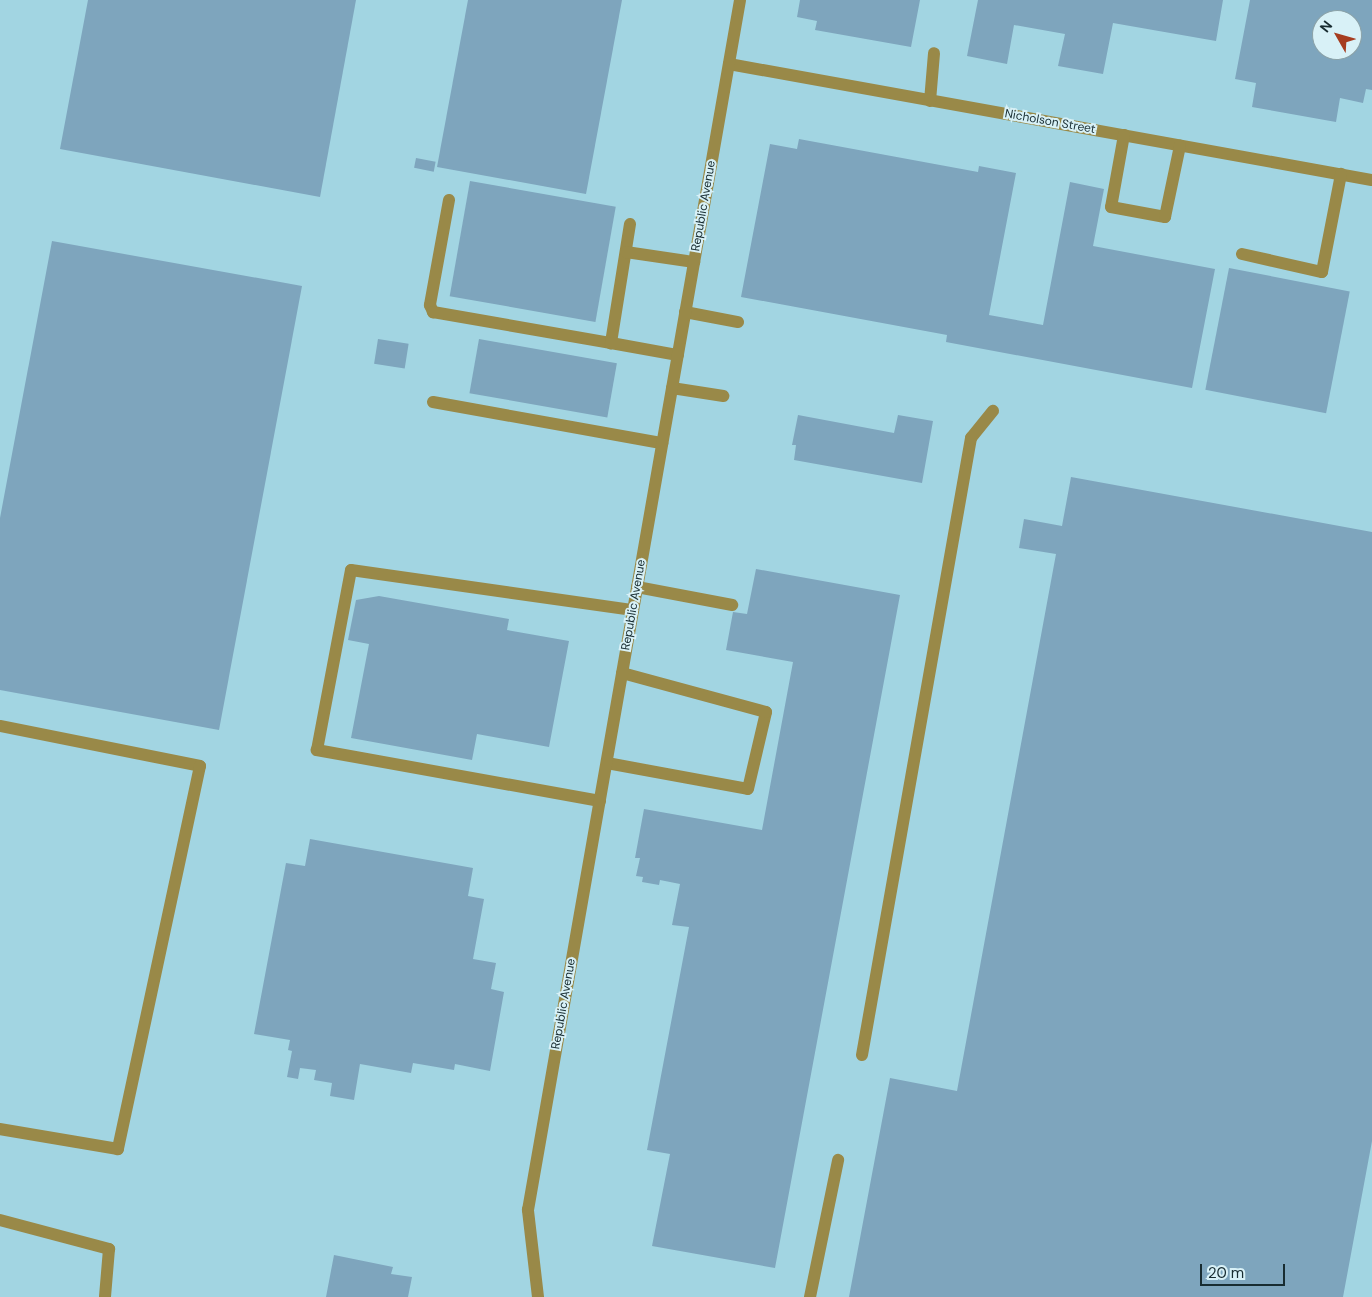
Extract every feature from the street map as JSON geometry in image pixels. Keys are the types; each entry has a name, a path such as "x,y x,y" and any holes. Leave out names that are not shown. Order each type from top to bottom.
{"street":[{"name":"Republic Avenue","path":"538,1297 528,1210 740,0"},
{"path":"930,101 934,53"},
{"name":"Nicholson Street","path":"729,64 1372,180"},
{"path":"1124,135 1111,208 1165,217 1180,146"},
{"path":"1242,254 1322,272 1341,174"},
{"path":"449,200 430,305 433,312 678,355"},
{"path":"611,343 630,224"},
{"path":"626,252 694,262"},
{"path":"685,312 738,322"},
{"path":"672,388 723,396"},
{"path":"433,402 662,443"},
{"path":"862,1056 971,438 993,411"},
{"path":"600,801 317,750 351,570 633,610"},
{"path":"637,587 732,605"},
{"path":"607,763 748,789 766,712 622,673"},
{"path":"0,726 200,766 118,1149 0,1129"},
{"path":"810,1297 838,1160"},
{"path":"0,1220 109,1249 105,1297"}],"building":[{"path":"88,0 356,0 320,197 60,149"},
{"path":"468,0 622,0 586,194 437,167"},
{"path":"800,0 920,0 911,47 815,30 817,21 797,17"},
{"path":"978,0 1223,0 1216,41 1113,23 1103,74 1058,66 1065,34 1014,25 1007,64 967,56"},
{"path":"1250,0 1372,0 1372,90 1366,89 1363,103 1340,98 1336,122 1252,107 1256,83 1235,79"},
{"path":"799,139 978,172 979,166 1016,173 989,315 1043,325 1070,182 1104,189 1093,246 1215,269 1192,388 946,342 947,335 741,297 770,144 797,149"},
{"path":"416,158 436,162 434,172 414,168"},
{"path":"470,181 616,207 595,322 450,296"},
{"path":"52,241 302,286 219,730 0,690 0,518"},
{"path":"1229,268 1350,291 1326,413 1205,390"},
{"path":"378,339 409,344 405,369 374,364"},
{"path":"479,339 617,363 607,417 469,393"},
{"path":"798,415 894,433 898,415 933,421 922,483 794,460 796,445 792,445"},
{"path":"1071,477 1372,532 1372,1141 1343,1297 849,1297 890,1078 957,1091 1056,554 1019,548 1024,519 1062,526"},
{"path":"756,569 900,595 775,1268 652,1246 670,1154 647,1150 689,927 672,925 680,884 660,880 659,885 642,882 643,877 636,876 640,858 635,858 644,809 762,830 793,662 726,650 733,612 747,614"},
{"path":"379,596 509,619 507,630 569,641 549,747 477,734 472,760 351,738 369,644 348,640 356,600"},
{"path":"310,839 473,868 468,896 484,899 473,959 496,963 491,989 504,992 490,1071 455,1064 454,1070 413,1063 411,1073 360,1064 354,1100 330,1096 332,1083 314,1080 316,1070 300,1068 298,1079 287,1077 292,1051 288,1050 290,1040 254,1034 286,863 305,866"},
{"path":"334,1255 393,1267 391,1274 412,1277 408,1297 326,1297"}]}
